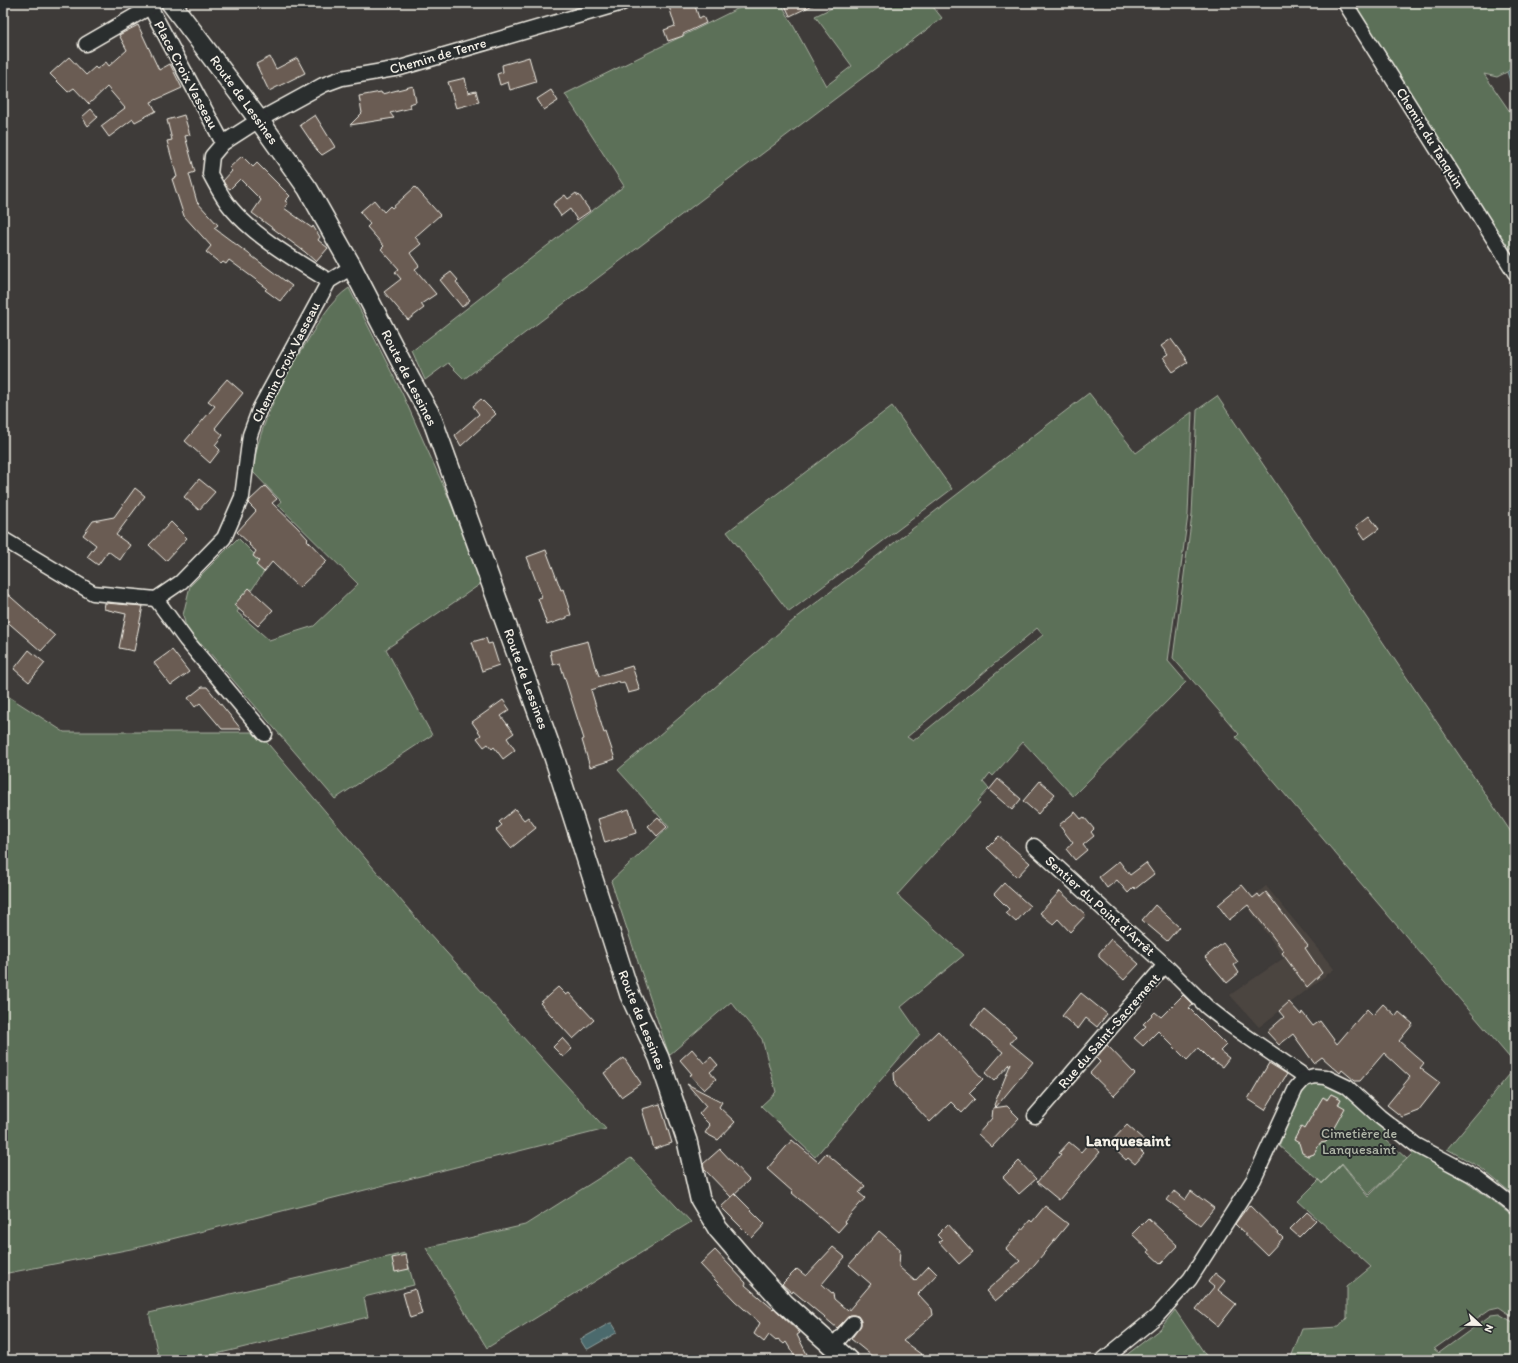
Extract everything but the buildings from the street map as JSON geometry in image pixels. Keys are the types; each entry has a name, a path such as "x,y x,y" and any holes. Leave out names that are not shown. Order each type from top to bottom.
{"main road":[{"name":"Route de Lessines","path":"171,3 259,120 308,189 352,267 411,381 431,416 554,757 630,996 659,1058 687,1141 700,1199 718,1229 784,1303 848,1360"}],"street":[{"name":"Chemin de Tenre","path":"259,120 323,85 342,78 400,68 622,3"},
{"name":"Chemin du Tanquin","path":"1345,3 1515,273"},
{"name":"Place Croix Vasseau","path":"150,5 223,143"},
{"path":"86,44 150,5"},
{"name":"Place Croix Vasseau","path":"259,120 223,143 212,156 210,174 231,208 248,224 272,244 329,281"},
{"path":"329,281 352,267"},
{"name":"Chemin Croix Vasseau","path":"156,599 182,582 224,538 242,497 250,435 260,408 329,281"},
{"path":"3,539 93,593 156,599 186,640 265,734"},
{"name":"Sentier du Point d'Arrêt","path":"1034,846 1165,965"},
{"name":"Rue du Saint-Sacrement","path":"1035,1116 1165,965 1207,1007 1236,1030 1300,1074 1304,1079"},
{"path":"1103,1360 1157,1316 1190,1279 1254,1179 1296,1088 1304,1079 1314,1076 1326,1077 1347,1086 1380,1117 1416,1145 1476,1177 1515,1207"},
{"path":"833,1346 853,1323"}],"shaded area":[{"path":"1266,886 1334,969 1259,1027 1230,995 1284,958 1245,903"}],"green space":[{"path":"749,3 781,3 826,86 852,66 815,16 842,3 930,3 942,18 464,379 448,363 425,380 412,351 624,186 565,94"},
{"path":"1353,3 1515,3 1515,64 1507,72 1497,77 1484,74 1515,119 1515,245 1508,251"},
{"path":"349,288 402,393 448,496 482,583 386,649 432,735 335,799 202,644 198,646 187,631 183,615 190,586 238,538 267,567 237,612 269,640 314,626 358,584 278,505 281,501 252,471 256,452 267,418 273,402 289,371 326,312"},
{"path":"1089,393 1136,453 1192,412 1188,515 1168,661 1186,682 1073,796 1023,742 993,776 990,773 983,782 989,789 978,801 980,803 897,895 964,955 901,1007 920,1034 815,1157 761,1106 776,1092 762,1039 731,1002 669,1055 611,881 669,827 618,770 795,619","holes":["1037,628 1043,635 913,741 907,737"]},
{"path":"1217,396 1515,838 1515,1064 1236,737 1239,734 1173,658 1192,515 1197,410"},
{"path":"892,406 952,489 789,612 727,532"},
{"path":"3,693 64,732 258,732 427,931 606,1129 136,1248 3,1274"},
{"path":"1515,1068 1515,1196 1481,1168 1447,1149"},
{"name":"Cimetière de Lanquesaint","path":"1311,1083 1323,1083 1342,1090 1389,1131 1386,1140 1407,1159 1414,1152 1466,1181 1515,1218 1515,1318 1499,1307 1490,1309 1434,1349 1439,1353 1491,1315 1499,1314 1515,1323 1515,1360 1290,1360 1302,1329 1339,1327 1347,1318 1347,1287 1371,1267 1298,1201 1319,1180 1279,1146 1297,1103 1306,1088","holes":["1331,1094 1341,1099 1326,1142 1320,1143 1314,1154 1308,1156 1302,1153 1302,1144 1294,1140 1301,1128 1304,1129 1323,1097 1328,1099","1404,1162 1368,1197 1342,1164 1322,1184 1319,1180 1322,1183 1342,1163 1368,1195"]},
{"path":"631,1158 691,1222 487,1348 426,1248 525,1225"},
{"path":"405,1253 414,1285 364,1297 368,1317 192,1360 159,1360 149,1313"},
{"path":"1175,1310 1209,1360 1120,1360 1160,1329"}],"water":[{"path":"1515,64 1515,90 1511,84 1507,72"},
{"path":"612,1323 617,1331 616,1333 586,1349 581,1339"}],"district":[{"name":"Lanquesaint","path":"1128,1140"}]}
